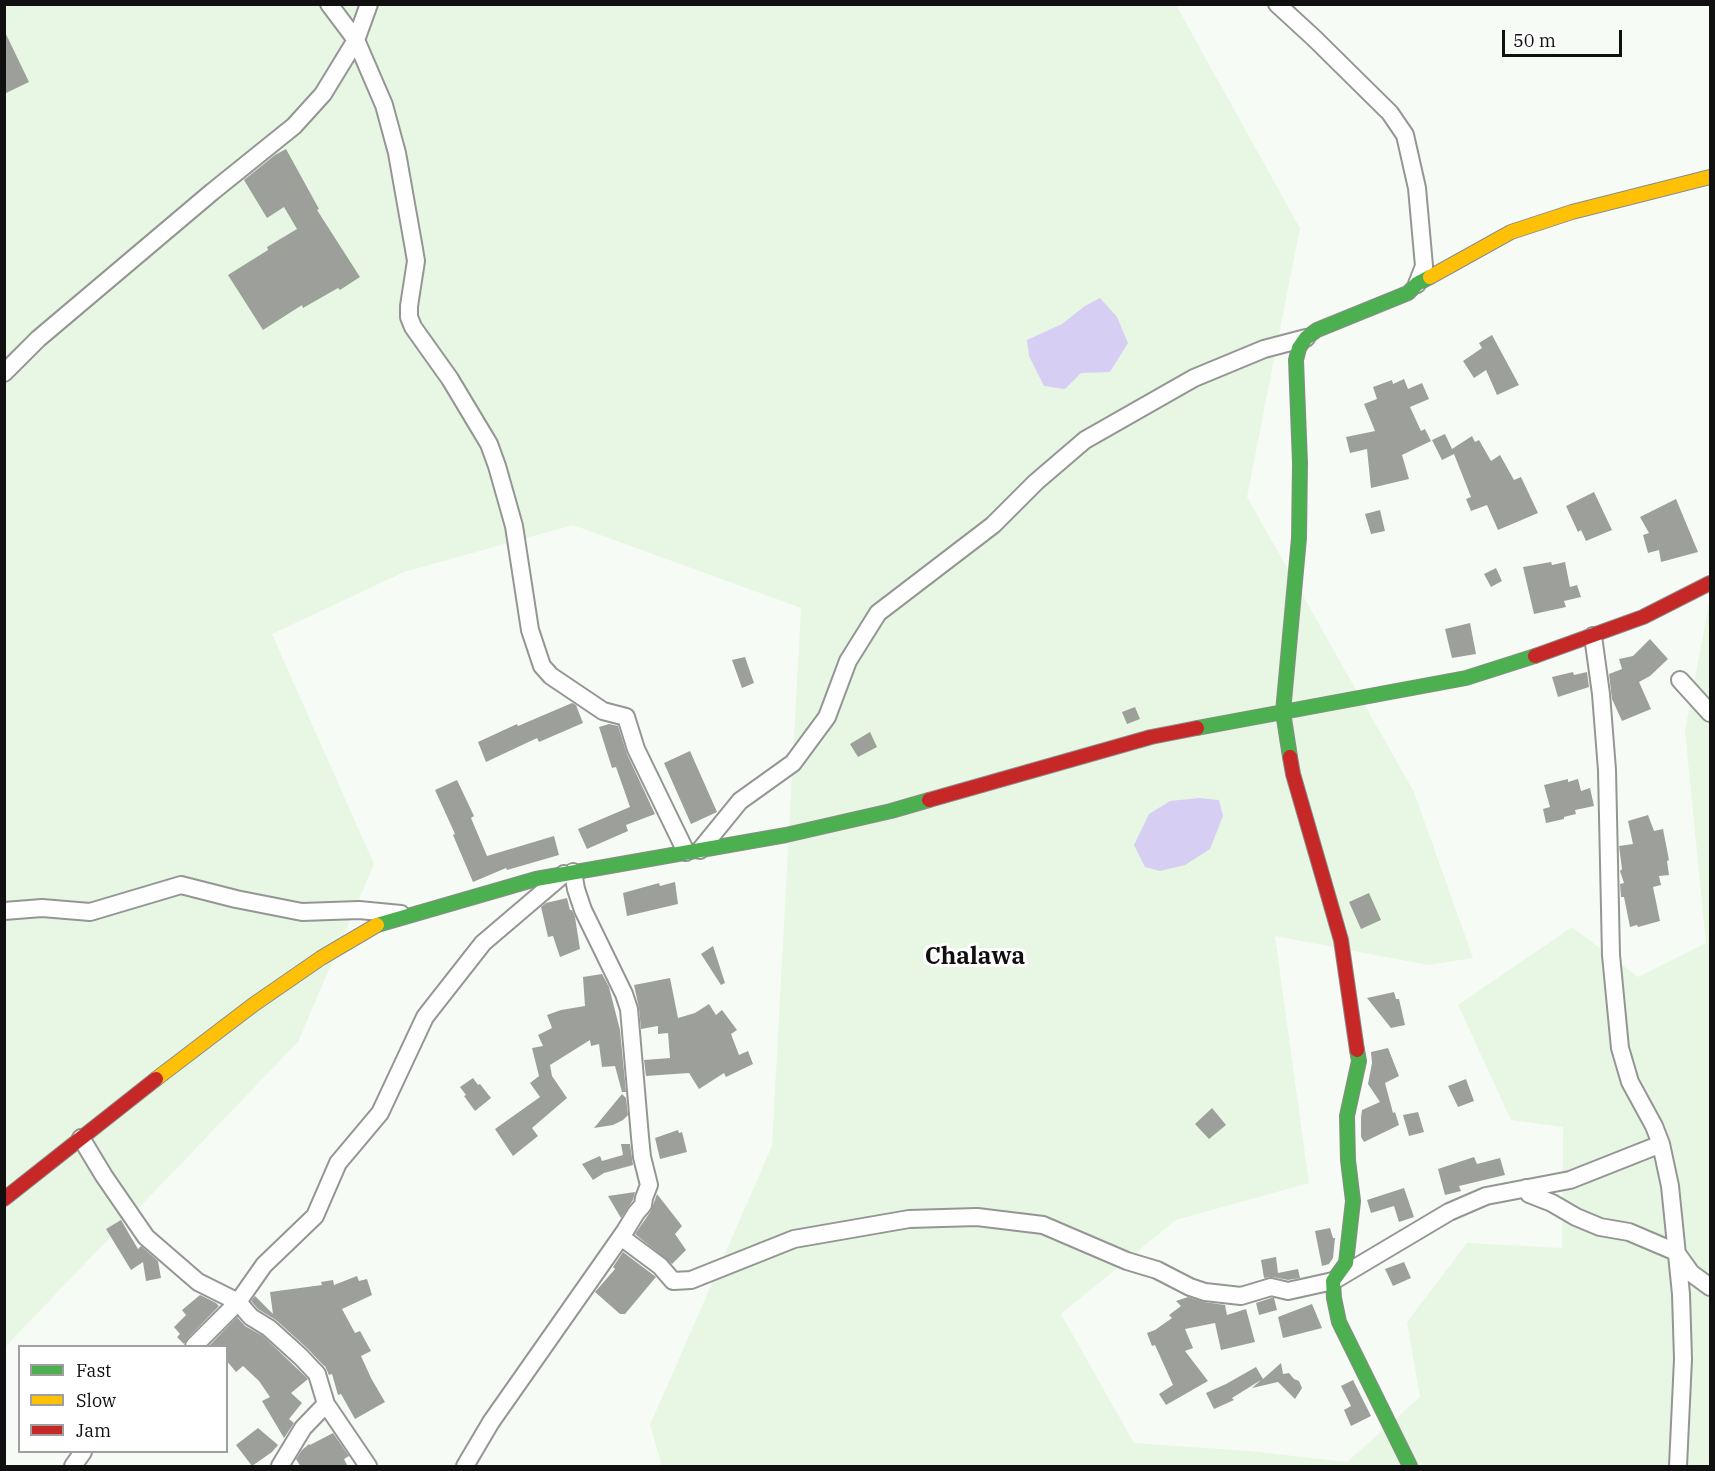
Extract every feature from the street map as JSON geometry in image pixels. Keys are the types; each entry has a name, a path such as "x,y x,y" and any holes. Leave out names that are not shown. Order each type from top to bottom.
{"street":[{"path":"329,4 356,40 384,105 398,153 416,261 409,317 413,327 450,379 489,444 514,526 530,630 542,666 551,676 603,711 626,717 636,749 693,851"},
{"path":"4,373 38,339 294,126 323,94 356,40 369,4"},
{"path":"1277,4 1390,112 1405,135 1418,188 1424,266 1417,284"},
{"path":"1410,1467 1339,1322 1334,1298 1333,1281 1346,1263 1353,1201 1348,1160 1347,1116 1359,1061 1341,940 1293,774 1283,712 1299,538 1300,463 1296,360 1299,348 1306,338 1317,330 1407,293 1417,284 1511,232 1572,212 1710,177"},
{"path":"693,851 740,801 793,763 827,717 848,661 878,613 993,525 1036,482 1085,440 1194,378 1264,349 1306,338"},
{"path":"4,1199 217,1032 311,965 375,925 536,879 786,835 880,813 1151,737 1466,678 1514,664 1643,618 1710,583"},
{"path":"1593,636 1601,694 1607,770 1611,955 1620,1048 1630,1082 1661,1143 1670,1186 1683,1323 1678,1467"},
{"path":"1680,680 1710,713"},
{"path":"465,1467 491,1422 643,1205 649,1185 642,1157 629,1010 624,994 583,910 569,873"},
{"path":"196,1345 238,1302 264,1265 315,1216 338,1163 380,1113 425,1017 483,943 569,873"},
{"path":"4,911 42,908 90,912 181,885 302,912 359,910 408,915"},
{"path":"81,1138 146,1237 198,1282 238,1302 251,1317 269,1328 302,1357 317,1374 326,1404 368,1467"},
{"path":"621,1237 660,1266 673,1281 691,1281 794,1239 909,1219 977,1217 1043,1225 1126,1261 1158,1270 1190,1287 1205,1292 1241,1296 1271,1287 1288,1291 1333,1281 1449,1212 1486,1196 1570,1180 1661,1143"},
{"path":"1526,1188 1529,1194 1552,1203 1576,1217 1600,1227 1629,1232 1676,1252 1691,1273 1710,1287"},
{"path":"280,1467 303,1428 326,1404"},
{"path":"73,1467 82,1453"}],"green space":[{"path":"5,5 1176,5 1300,228 1247,497 1414,792 1473,958 1428,965 1275,936 1309,1183 1176,1220 1061,1314 1134,1443 1249,1451 1347,1462 1420,1397 1407,1322 1467,1243 1562,1248 1563,1127 1511,1120 1458,1005 1572,927 1638,977 1706,943 1685,731 1710,598 1710,1466 662,1466 650,1425 772,1146 801,608 573,525 404,572 272,634 374,864 298,1042 5,1347"}],"shaded area":[{"path":"1100,298 1117,317 1128,343 1110,372 1081,373 1065,389 1044,386 1029,356 1027,340 1062,324 1085,306"},
{"path":"1199,798 1219,800 1223,816 1210,849 1185,865 1160,871 1145,867 1134,845 1149,814 1170,801"}],"building":[{"path":"4,30 29,82 4,94"},
{"path":"286,149 319,209 317,210 360,277 340,290 338,288 303,308 302,305 263,330 228,275 297,229 284,207 267,218 244,180"},
{"path":"1492,335 1519,385 1497,395 1486,370 1474,378 1463,361 1482,348 1479,343"},
{"path":"1404,379 1408,389 1422,383 1429,399 1410,407 1421,431 1425,429 1431,441 1402,455 1409,479 1371,488 1367,449 1350,453 1346,437 1375,431 1364,404 1377,399 1373,387 1392,380 1393,384"},
{"path":"1445,434 1452,449 1472,436 1475,442 1479,440 1491,461 1500,455 1514,480 1521,477 1538,513 1498,530 1487,505 1471,511 1466,499 1471,497 1454,454 1442,460 1432,440"},
{"path":"1594,492 1612,530 1586,541 1581,530 1578,532 1566,506"},
{"path":"1676,499 1698,552 1661,562 1659,550 1648,553 1643,535 1649,533 1640,517"},
{"path":"1380,510 1385,531 1371,534 1365,514"},
{"path":"1551,562 1552,565 1565,562 1570,587 1577,585 1581,597 1564,601 1566,607 1534,614 1523,567"},
{"path":"1496,568 1502,581 1491,587 1484,574"},
{"path":"1470,623 1476,654 1452,658 1445,629"},
{"path":"1650,639 1668,659 1650,676 1639,682 1651,709 1622,721 1612,699 1609,674 1622,669 1619,659 1633,656"},
{"path":"745,657 754,683 742,688 732,660"},
{"path":"1573,672 1574,675 1587,672 1589,687 1558,697 1552,677"},
{"path":"572,703 576,705 583,723 539,742 537,738 486,762 478,742"},
{"path":"1135,707 1140,719 1127,724 1122,712"},
{"path":"609,724 618,726 627,754 655,814 626,825 628,831 587,849 578,829 630,807 616,767 612,768 599,727"},
{"path":"870,732 877,747 858,757 850,744"},
{"path":"690,751 717,812 691,824 664,763"},
{"path":"1568,779 1568,782 1578,779 1581,791 1590,788 1594,806 1575,810 1576,814 1546,823 1543,809 1550,807 1544,785"},
{"path":"457,780 474,816 471,818 487,856 554,836 559,855 507,870 506,868 473,882 435,790"},
{"path":"1648,815 1654,831 1663,829 1669,860 1667,861 1669,875 1659,876 1661,885 1653,887 1660,921 1630,927 1624,897 1621,897 1620,884 1624,883 1620,871 1622,869 1619,846 1633,844 1628,821"},
{"path":"675,882 678,904 627,916 623,893 659,883 660,886"},
{"path":"1369,893 1381,920 1361,929 1349,902"},
{"path":"567,898 570,910 575,917 580,949 560,957 553,936 548,937 541,907 546,903"},
{"path":"713,946 725,983 721,985 701,954"},
{"path":"602,974 609,987 620,1030 626,1092 622,1092 615,1066 602,1067 599,1044 591,1046 590,1040 550,1065 552,1076 567,1098 532,1128 538,1136 513,1156 495,1129 540,1097 530,1083 539,1076 532,1048 543,1046 538,1035 552,1028 547,1015 585,1006 583,977"},
{"path":"670,978 678,1018 695,1013 709,1004 716,1015 722,1010 737,1030 731,1034 739,1055 748,1051 753,1064 726,1077 724,1073 699,1089 689,1073 646,1076 644,1060 670,1058 668,1033 658,1034 658,1026 641,1029 634,985"},
{"path":"1394,992 1396,999 1399,999 1405,1025 1391,1028 1367,998"},
{"path":"1388,1048 1399,1076 1385,1083 1393,1113 1395,1112 1399,1125 1364,1142 1361,1137 1362,1110 1380,1102 1368,1084 1372,1063 1371,1052"},
{"path":"473,1078 491,1098 475,1111 460,1087"},
{"path":"1466,1079 1474,1101 1458,1107 1448,1086"},
{"path":"622,1094 626,1098 628,1115 613,1125 594,1128"},
{"path":"1212,1108 1226,1125 1209,1139 1195,1124"},
{"path":"1418,1112 1424,1132 1409,1136 1403,1115"},
{"path":"678,1130 679,1133 682,1132 687,1152 660,1159 655,1138"},
{"path":"621,1144 630,1144 633,1165 604,1173 593,1180 582,1164 600,1156 602,1161 623,1155"},
{"path":"1474,1157 1477,1164 1500,1158 1505,1175 1459,1186 1461,1191 1445,1195 1438,1169"},
{"path":"1404,1188 1414,1217 1399,1222 1394,1206 1371,1213 1367,1200"},
{"path":"635,1192 633,1200 621,1218 608,1196"},
{"path":"657,1194 682,1226 675,1234 686,1250 672,1264 635,1234 651,1211"},
{"path":"121,1220 138,1249 141,1246 158,1261 161,1278 146,1281 143,1262 131,1270 106,1229"},
{"path":"1330,1228 1335,1238 1333,1258 1329,1264 1322,1266 1315,1231"},
{"path":"623,1252 656,1277 625,1314 620,1314 595,1292 615,1269 613,1267"},
{"path":"1276,1257 1278,1273 1298,1269 1300,1278 1288,1280 1264,1278 1261,1260"},
{"path":"1404,1262 1411,1278 1393,1286 1385,1269"},
{"path":"357,1276 359,1281 367,1279 372,1295 342,1309 355,1333 360,1331 371,1351 361,1356 385,1402 355,1419 341,1394 338,1395 332,1374 329,1375 325,1366 276,1320 258,1309 251,1301 255,1296 273,1314 270,1292 322,1285 321,1282 333,1280 334,1285"},
{"path":"200,1295 219,1306 184,1344 177,1337 180,1334 174,1327 186,1315 182,1310"},
{"path":"1188,1297 1225,1305 1227,1315 1246,1309 1255,1342 1221,1350 1215,1323 1185,1329 1193,1348 1185,1351 1208,1381 1166,1405 1159,1394 1173,1385 1147,1333 1172,1318 1169,1315 1181,1306 1176,1301"},
{"path":"1274,1298 1277,1310 1259,1315 1256,1303"},
{"path":"1312,1304 1322,1328 1283,1338 1278,1317"},
{"path":"237,1317 245,1326 263,1336 308,1379 291,1393 302,1403 289,1419 294,1423 284,1438 262,1401 270,1397 259,1381 243,1366 236,1372 228,1362 228,1345 210,1345"},
{"path":"1281,1363 1283,1374 1289,1373 1299,1381 1302,1388 1295,1399 1278,1382 1252,1388 1261,1380 1232,1398 1234,1400 1214,1409 1206,1393 1256,1367 1263,1379"},
{"path":"1353,1380 1371,1416 1351,1426 1344,1410 1351,1406 1341,1386"},
{"path":"258,1428 278,1445 252,1466 236,1445"},
{"path":"333,1433 349,1456 344,1459 348,1467 301,1467 296,1459 302,1450 309,1444"}],"traffic: fast":[{"path":"1290,757 1283,712 1299,538 1300,463 1296,360 1299,348 1306,338 1317,330 1408,293 1417,284 1430,277"},
{"path":"1197,728 1466,678 1535,656"},
{"path":"377,925 536,879 786,835 929,800"},
{"path":"1357,1050 1359,1061 1347,1116 1348,1160 1353,1201 1346,1263 1333,1281 1334,1298 1339,1322 1410,1466"}],"traffic: slow":[{"path":"1430,277 1511,232 1572,212 1710,177"},
{"path":"156,1079 253,1005 321,958 377,925"}],"traffic: jam":[{"path":"1535,656 1643,617 1710,583"},
{"path":"929,800 1151,737 1197,728"},
{"path":"1290,757 1341,940 1357,1050"},
{"path":"4,1199 156,1079"}],"district":[{"name":"Chalawa","path":"975,957"}]}
